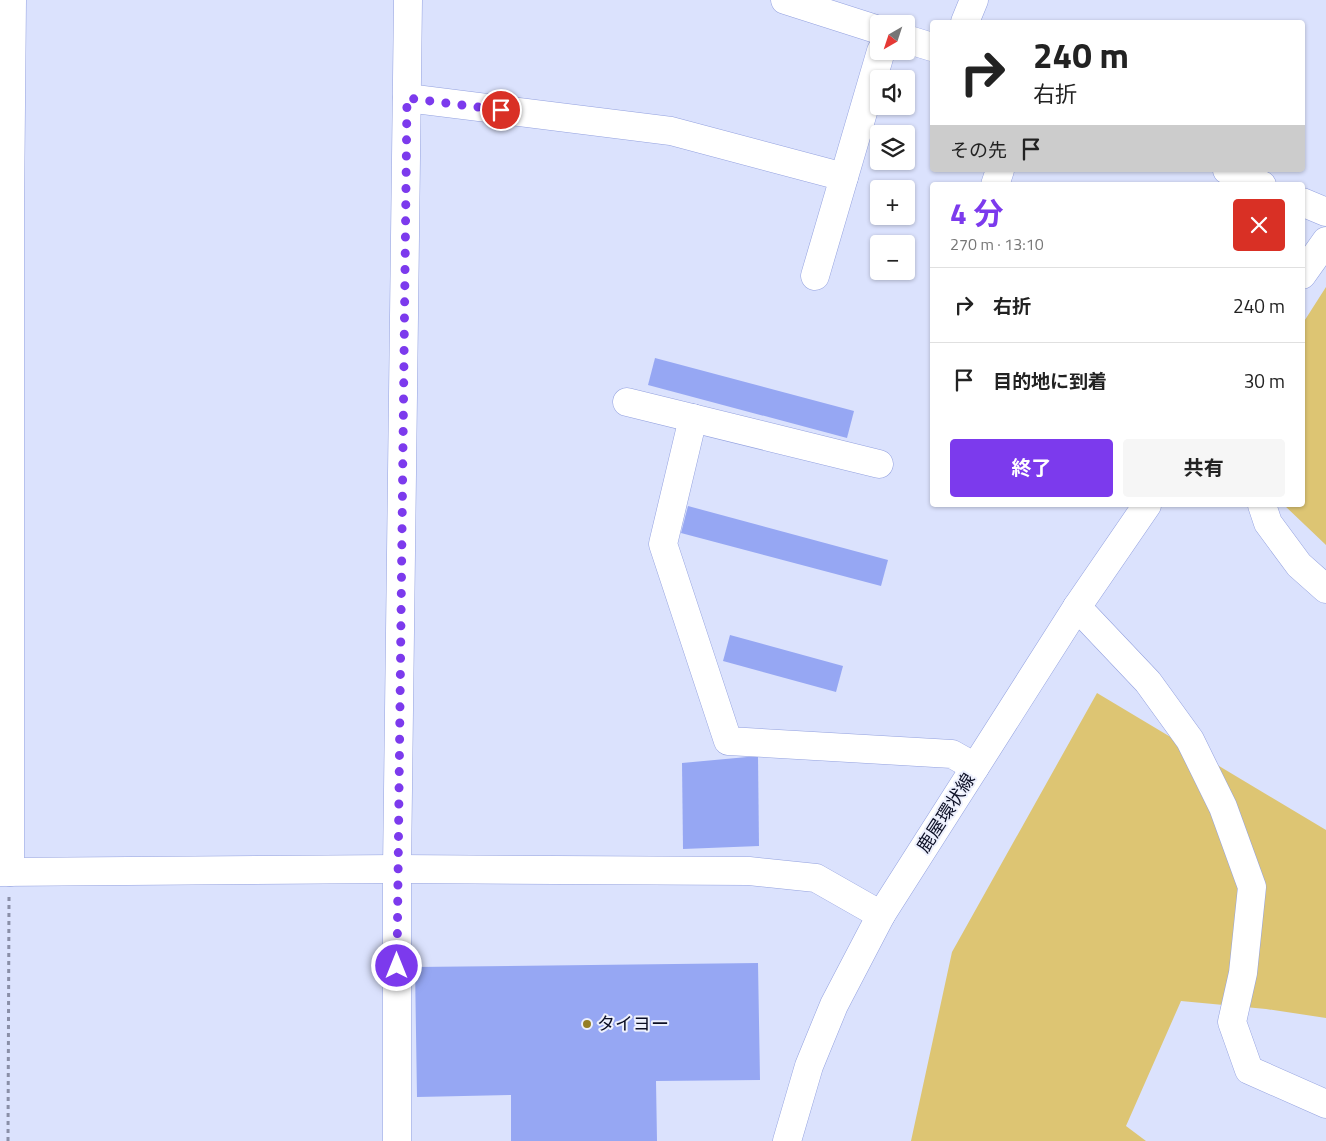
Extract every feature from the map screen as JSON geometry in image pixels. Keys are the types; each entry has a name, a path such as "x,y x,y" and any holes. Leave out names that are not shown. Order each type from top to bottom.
{"street":[{"path":"12,0 5,211 5,872 398,868 750,871 816,878 881,915"},
{"path":"397,1141 398,868 408,0"},
{"path":"785,0 870,27"},
{"path":"966,20 974,0"},
{"path":"915,42 930,46"},
{"path":"815,276 878,60"},
{"path":"407,98 671,132 844,176"},
{"path":"1232,172 1255,182"},
{"path":"1305,203 1326,212"},
{"path":"1305,272 1326,241"},
{"path":"627,402 879,464"},
{"path":"693,418 663,544 728,742 952,754 975,768"},
{"name":"鹿屋環状線","path":"787,1141 809,1066 834,1005 881,915 1077,607 1146,507"},
{"path":"1263,507 1268,523 1299,565 1326,589"},
{"path":"1077,607 1148,682 1190,740 1223,808 1252,887 1242,973 1232,1022 1249,1070 1326,1104"}],"path":[{"path":"5,872 8,1141"}],"shaded area":[{"path":"1326,287 1326,545 1286,507 1305,507 1305,320"},
{"path":"1097,693 1326,830 1326,1018 1266,1009 1181,1001 1126,1126 1146,1141 911,1141 952,952"}],"building":[{"path":"655,358 854,411 847,438 648,385"},
{"path":"688,506 888,560 881,586 681,533"},
{"path":"730,635 843,666 836,692 723,661"},
{"path":"758,756 759,846 683,849 682,763"},
{"name":"タイヨー","path":"758,963 760,1080 656,1081 657,1141 511,1141 511,1095 417,1097 415,967"}],"place":[{"name":"タイヨー","path":"587,1024"}],"route":[{"path":"397,966 407,98 501,110"}]}
